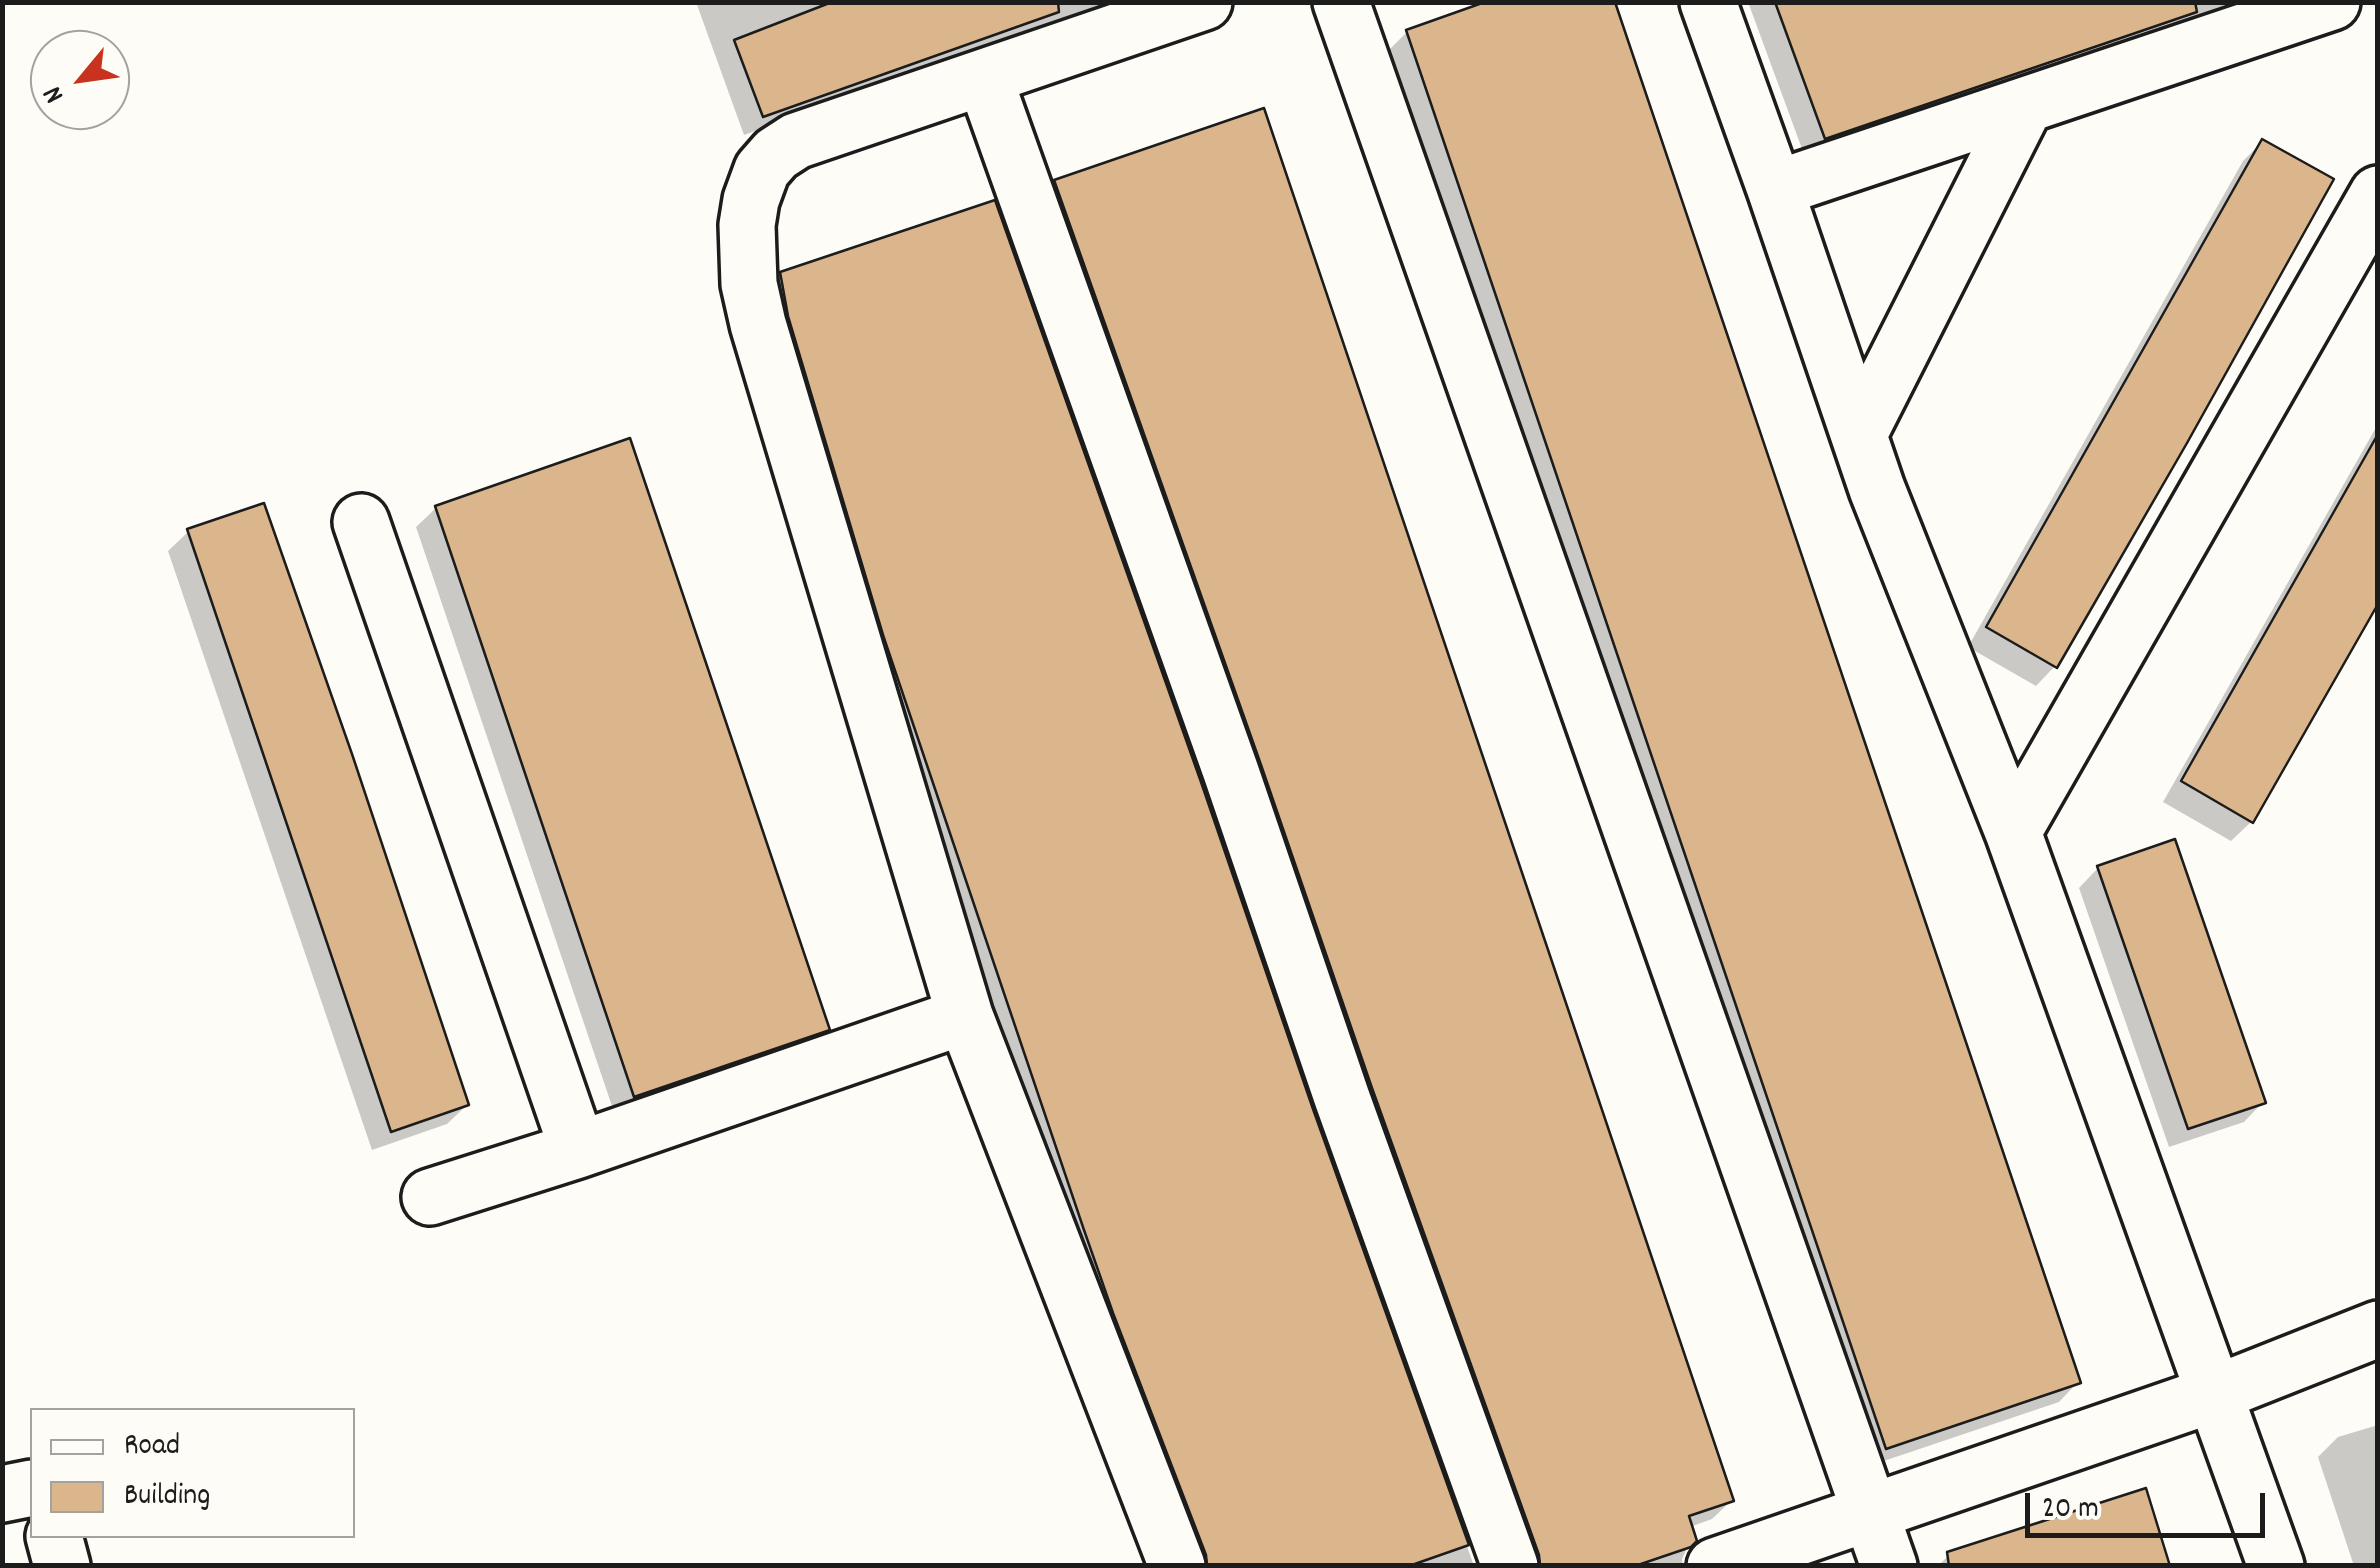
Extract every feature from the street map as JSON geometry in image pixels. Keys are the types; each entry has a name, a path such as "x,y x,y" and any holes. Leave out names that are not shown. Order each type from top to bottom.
{"street":[{"path":"1177,1566 965,1016 758,324 750,284 747,225 762,170 776,154 796,142 1204,2"},
{"path":"1341,2 1890,1566"},
{"path":"1708,2 1877,488 2013,832 2276,1566"},
{"path":"1775,189 2332,2"},
{"path":"984,77 1510,1566"},
{"path":"1859,434 2025,106"},
{"path":"2013,832 2378,194"},
{"path":"360,522 578,1150"},
{"path":"430,1196 578,1150 965,1016"},
{"path":"1715,1566 2214,1394 2378,1328"},
{"path":"2,1494 30,1488"},
{"path":"55,1538 62,1566"}],"building":[{"path":"832,2 1058,2 1059,12 763,117 734,40"},
{"path":"1485,2 1615,2 2081,1383 1886,1449 1406,30"},
{"path":"1775,2 2195,2 2197,12 1825,139"},
{"path":"1264,108 1734,1501 1689,1516 1697,1541 1691,1547 1635,1566 1540,1566 1054,180"},
{"path":"2262,139 2334,179 2057,668 1986,627"},
{"path":"995,200 1469,1545 1409,1566 1207,1566 1084,1230 884,638 788,316 780,272"},
{"path":"2378,434 2378,604 2253,823 2181,781"},
{"path":"630,438 830,1030 634,1097 435,506"},
{"path":"264,503 469,1105 391,1132 187,529"},
{"path":"2175,839 2266,1103 2188,1129 2097,866"},
{"path":"2146,1488 2170,1566 1949,1566 1947,1552"}]}
